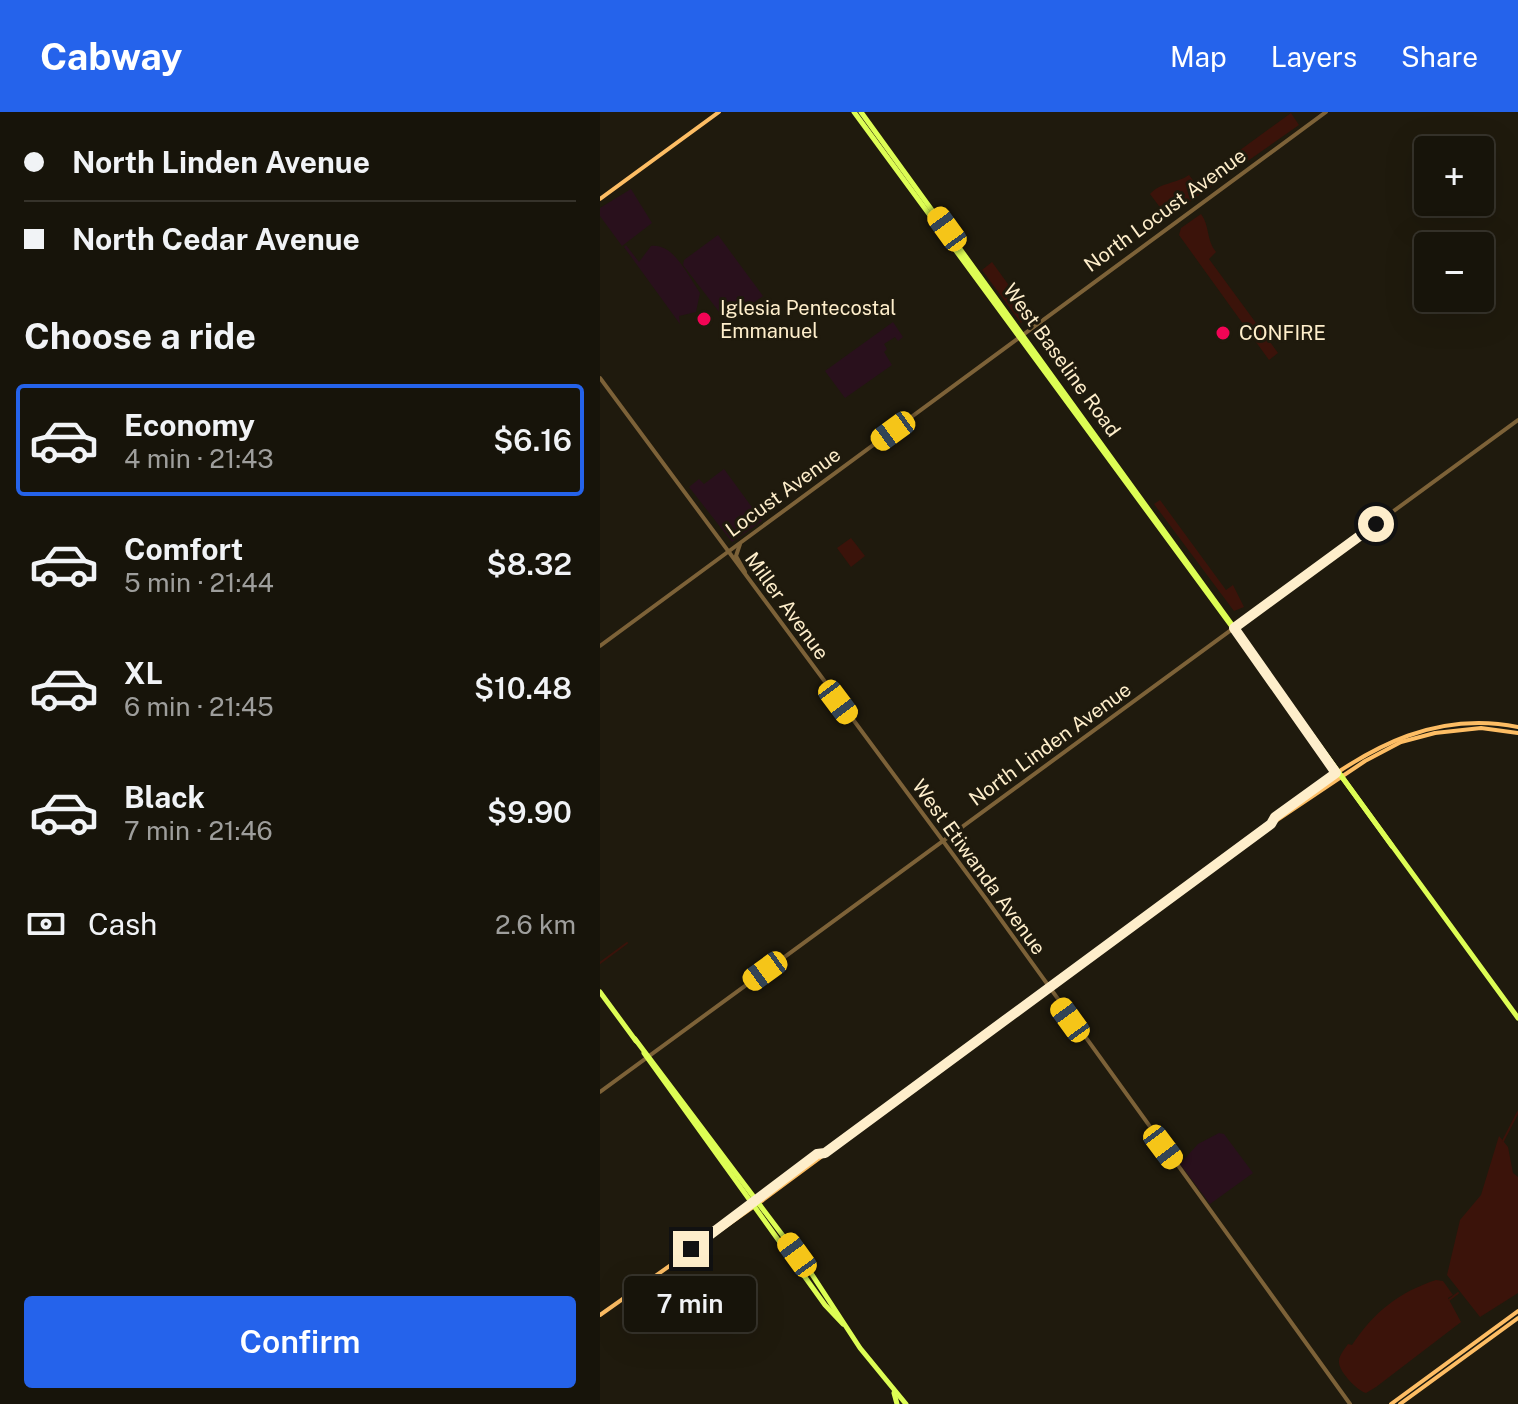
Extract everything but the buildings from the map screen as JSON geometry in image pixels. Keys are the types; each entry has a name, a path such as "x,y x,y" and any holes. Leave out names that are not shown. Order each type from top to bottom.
{"main road":[{"path":"600,199 719,112"},
{"path":"854,112 1021,338"},
{"name":"West Baseline Road","path":"861,112 1125,485 1228,626 1234,628"},
{"name":"West Baseline Road","path":"1021,338 1518,1018"},
{"path":"755,1202 798,1174 1340,774 1386,749 1435,733 1481,728 1518,730"},
{"path":"600,992 811,1273 839,1312 844,1325 902,1404"},
{"path":"600,1315 810,1160 825,1153"},
{"path":"798,1174 810,1160"},
{"path":"755,1202 814,1289 838,1322 844,1325"},
{"path":"788,1253 811,1273"},
{"path":"814,1289 836,1313 839,1312"},
{"path":"1391,1404 1518,1311"},
{"path":"1400,1404 1518,1318"}],"street":[{"name":"North Locust Avenue","path":"1021,338 1326,112"},
{"name":"Locust Avenue","path":"600,646 1021,338"},
{"name":"Miller Avenue","path":"600,378 835,698"},
{"name":"North Linden Avenue","path":"600,1092 1518,420"},
{"path":"742,542 736,556 749,581"},
{"name":"West Etiwanda Avenue","path":"835,698 944,841 1047,989 1350,1404"}],"shaded area":[{"path":"1291,113 1299,125 1172,214 1162,210 1150,194 1189,175 1195,183"},
{"path":"631,189 652,223 622,246 600,216 600,208"},
{"path":"1201,214 1216,252 1209,259 1278,353 1269,360 1179,235 1181,228"},
{"path":"718,235 763,296 727,322 683,265 684,260"},
{"path":"626,245 639,262 651,246 659,246 673,255 700,293 696,312 679,316 680,324 624,247"},
{"path":"992,262 1031,316 1021,323 982,270"},
{"path":"893,322 903,337 898,341 895,337 884,344 887,349 884,352 892,365 845,398 825,371"},
{"path":"724,469 762,521 732,542 689,487 699,479 704,484"},
{"path":"1160,500 1226,590 1233,585 1244,607 1234,611 1154,504"},
{"path":"851,538 865,556 851,567 837,548"},
{"path":"1219,1133 1224,1134 1253,1173 1210,1204 1180,1164 1198,1144"},
{"path":"1499,1136 1508,1147 1513,1173 1518,1177 1518,1293 1480,1317 1447,1275 1460,1220 1481,1195"},
{"path":"1436,1280 1443,1281 1453,1295 1448,1298 1461,1322 1376,1387 1366,1393 1359,1389 1339,1363 1348,1344 1352,1345 1369,1323 1399,1297"}],"waterway":[{"path":"600,963 627,943"},
{"path":"1503,1141 1518,1112"},
{"path":"1449,1300 1458,1293"}],"place":[{"name":"Iglesia Pentecostal Emmanuel","path":"704,319"},
{"name":"CONFIRE","path":"1223,333"}],"route":[{"path":"691,1249 1271,824 1275,817 1336,773 1234,628 1376,524"}]}
